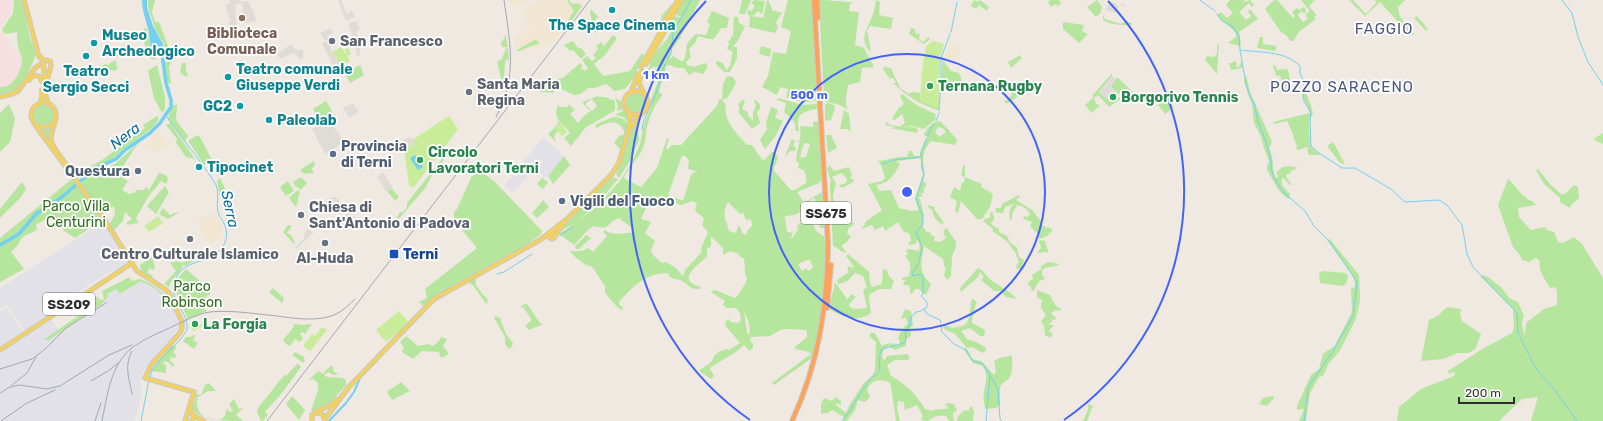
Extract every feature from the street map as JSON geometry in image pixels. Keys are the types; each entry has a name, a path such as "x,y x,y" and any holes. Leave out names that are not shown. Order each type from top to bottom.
{"highway":[{"name":"SS675","path":"793,421 809,379 818,349 825,308 828,268 815,0"}],"main road":[{"path":"25,0 43,69 45,97 48,103 54,108 56,115 51,135 53,144 72,174"},
{"path":"627,138 639,114 644,111 647,105 647,100 639,83 642,69 664,28 669,27 668,21 678,0"},
{"path":"646,64 664,28 662,22 668,21 681,0"},
{"path":"18,91 35,68 46,60 50,62 51,66 45,88"},
{"path":"40,103 42,96 43,69"},
{"path":"540,240 554,238 567,220 615,171 627,138 631,120 626,110 624,101 627,95 631,92 638,74"},
{"path":"0,97 18,91 34,75 40,77 42,82"},
{"path":"631,92 638,91 644,95"},
{"path":"48,103 40,103 34,107 31,113 32,120 72,174 139,273 168,291 182,325 180,333 151,365 145,378 194,392 186,418"},
{"path":"626,110 632,114 639,114"},
{"path":"35,124 46,127 55,120"},
{"path":"324,420 348,388 434,299 540,240 567,220"},
{"path":"550,233 554,233 555,236"},
{"path":"550,233 549,236 551,239"},
{"name":"SS209","path":"0,350 132,263"},
{"path":"311,420 312,415 333,403 351,381 361,375"},
{"path":"190,404 192,418"},
{"path":"316,412 322,413 324,420"},
{"path":"186,418 188,413 192,418"},
{"path":"186,418 204,421"}],"shaded area":[{"path":"0,0 12,0 13,6 11,13 0,30"},
{"path":"229,0 240,0 242,2 248,1 253,10 256,21 244,23 242,3 235,5 237,26 234,33 236,35 234,38 231,34 228,22 230,22 230,20 225,5 230,3"},
{"path":"338,0 341,0 347,14 352,10 355,17 346,21"},
{"path":"509,0 528,0 518,6 514,6"},
{"path":"541,0 568,0 576,13 552,44 517,52 514,38 529,28 529,25 521,13"},
{"path":"1115,3 1117,6 1124,3 1125,6 1120,5 1117,13 1105,10 1108,5"},
{"path":"357,21 360,30 356,31 360,42 360,55 357,56 354,40 348,23"},
{"path":"331,28 333,33 327,36 332,52 342,67 337,70 329,60 330,59 322,43 326,41 320,33"},
{"path":"0,31 9,41 9,45 23,58 21,70 11,86 0,89"},
{"path":"951,41 960,48 955,58 950,59 945,56"},
{"path":"291,44 296,50 303,50 303,59 301,60 294,53 280,59 277,54"},
{"path":"656,66 659,69 655,80 656,82 645,78 644,76 652,67"},
{"path":"1112,76 1116,79 1111,87 1118,93 1111,102 1099,92"},
{"path":"478,93 488,94 479,104 474,99"},
{"path":"353,103 359,112 349,118 343,108"},
{"path":"329,119 344,142 325,154 312,129"},
{"path":"157,129 168,144 157,152 146,145"},
{"path":"411,137 415,144 400,151 398,145 403,140"},
{"path":"543,137 564,156 547,178 535,170 543,161 541,159 512,193 505,185"},
{"path":"383,172 393,188 386,192 377,176"},
{"path":"333,197 338,199 340,204 338,209 333,211 328,209 326,204 328,199"},
{"path":"216,212 223,228 221,229 222,236 211,244 198,222 208,215 209,216"},
{"path":"348,212 359,220 355,226 344,218"},
{"path":"103,222 129,262 115,272 113,270 47,312 49,315 25,331 7,305 0,309 0,288"},
{"path":"306,229 314,232 296,249 295,247 303,240"},
{"path":"144,279 166,294 180,322 180,327 178,333 143,371 140,385 142,392 135,421 0,421 0,353 51,319 60,332 101,305 107,295 116,288 121,294"},
{"path":"7,308 23,332 0,347 0,312"}],"green space":[{"path":"14,0 22,0 30,38 36,53 22,86 14,92 0,96 0,87 8,85 16,78 22,64 22,59 17,44 17,32 5,34 2,30 13,13"},
{"path":"148,0 155,0 152,12 155,22 160,24 169,49 167,50 168,54 172,56 165,58 164,44 155,29 148,6"},
{"path":"567,0 569,0 572,4 579,3 582,6 569,24 567,22 574,11"},
{"path":"676,0 665,18 662,18 661,16"},
{"path":"683,0 700,0 680,38 671,51 669,60 673,56 681,61 684,60 689,41 696,34 706,35 710,24 707,22 712,11 729,18 727,28 721,28 714,39 698,36 695,43 689,49 691,57 686,62 687,65 694,67 705,63 708,66 703,74 695,72 689,75 684,68 677,68 669,65 666,66 659,92 662,96 655,106 647,126 645,143 637,158 626,173 624,177 625,179 641,187 657,168 667,138 669,139 666,149 672,145 681,145 715,108 718,101 722,99 723,84 727,76 733,77 736,83 728,97 722,100 726,105 726,116 735,132 747,145 752,145 763,161 772,152 776,154 778,159 774,171 791,190 795,190 806,183 806,175 804,170 798,168 799,163 796,161 800,139 800,126 813,127 813,122 819,121 822,179 819,183 797,192 804,203 822,192 826,228 821,228 810,213 816,206 814,198 808,202 809,209 807,211 802,205 817,232 824,236 826,249 826,279 815,352 812,358 774,385 772,383 811,354 809,352 795,349 795,347 807,337 806,330 787,329 780,330 770,336 751,337 750,340 753,344 753,348 750,351 744,345 736,352 711,367 710,369 714,376 711,379 699,371 710,363 714,356 720,351 727,349 729,350 740,343 725,325 728,319 731,322 738,323 741,320 740,313 736,308 727,308 723,305 725,301 711,292 715,290 735,298 739,294 747,280 744,258 737,253 730,251 723,254 723,248 711,236 711,246 707,249 707,256 693,269 689,277 689,281 702,288 695,289 680,280 673,279 668,273 653,275 640,282 619,302 623,308 622,310 617,307 605,293 605,286 593,268 588,264 587,266 570,251 582,251 588,248 593,252 607,236 603,232 605,230 613,234 630,233 632,231 631,227 619,218 606,227 594,226 589,229 574,245 559,234 574,224 558,232 576,211 597,191 614,177 618,179 602,198 577,222 590,211 591,212 619,182 632,162 640,144 644,124 652,105 650,103 659,76 658,67 652,67 644,76 643,75 650,66 652,58 670,34 674,16 682,18 676,14","holes":["804,143 810,144 806,157 800,157","682,156 685,156 689,160 688,169 699,172 694,172 691,175 683,201 668,195","649,198 664,205 668,201 681,205 693,201 697,204 695,211 704,218 702,225 708,232 702,246 701,253 685,270 683,276 676,268 666,262 662,263 652,254 651,250 655,241 645,233 651,222 641,219","728,202 740,214 743,213 746,220 750,219 752,226 747,231 747,235 742,233 741,228 738,226 736,233 729,231 724,214","801,211 803,217 797,227 798,231 790,240 793,233 787,232 785,218 783,217 797,214","810,260 813,266 812,269 808,271 807,268 802,271 798,264","744,311 749,323 750,335 747,333"]},
{"path":"742,0 751,0 745,14 739,14"},
{"path":"754,0 765,1 762,14 757,11 755,15 751,16 763,18 767,0 773,11 782,13 776,22 778,27 775,33 749,27 750,16 747,14 748,10 751,11 754,8 754,5 751,3"},
{"path":"788,0 813,0 818,100 802,102 786,97 788,89 780,87 777,95 762,87 768,76 773,52 786,54 791,31 781,27"},
{"path":"819,0 853,2 850,4 849,11 859,12 855,45 864,48 874,67 862,68 860,82 848,85 846,101 848,110 840,105 824,101"},
{"path":"876,0 880,2 879,15 893,18 891,29 870,26 867,30 871,52 867,48 864,39 867,28 875,8"},
{"path":"974,0 978,2 980,0 989,7 987,11 979,5 976,9 971,6"},
{"path":"1050,0 1059,0 1061,3 1065,0 1058,6 1055,4 1052,7 1048,3"},
{"path":"1097,0 1102,7 1100,14 1095,16 1087,7"},
{"path":"1230,0 1244,0 1245,2 1250,0 1254,5 1252,7 1249,3 1239,12 1246,20 1251,16 1248,12 1250,9 1258,19 1239,32 1241,46 1228,43 1236,37 1236,33 1217,15 1221,12 1227,18 1232,14 1226,5"},
{"path":"1274,0 1277,0 1293,18 1295,16 1292,12 1297,8 1299,10 1304,7 1306,10 1304,14 1302,11 1298,15 1303,22 1308,19 1305,14 1310,11 1301,0 1315,0 1309,6 1317,16 1314,16 1316,19 1299,32 1293,41 1290,41 1286,35 1281,32 1265,9"},
{"path":"1349,0 1353,0 1366,14 1377,2 1374,0 1405,0 1398,7 1398,11 1404,22 1415,35 1409,34 1380,2 1365,16"},
{"path":"591,9 599,18 596,18 595,21 598,31 595,33 590,13"},
{"path":"1103,15 1105,19 1121,24 1126,21 1133,24 1122,25 1109,23 1103,20"},
{"path":"1417,16 1428,29 1426,31 1414,18"},
{"path":"734,17 738,17 739,23 745,26 739,39 733,47 737,47 737,58 730,72 724,72 716,64 717,61 723,63 726,70 730,64 733,52 727,49 729,44 728,42 733,35"},
{"path":"1063,22 1084,25 1082,31 1088,34 1079,43 1063,29"},
{"path":"146,27 150,38 150,49 156,54 156,60 149,58 141,33"},
{"path":"911,28 915,29 915,33 920,34 919,39 923,42 928,37 930,39 924,44 909,34"},
{"path":"506,35 509,59 505,61 504,79 501,79 497,61 501,60 507,47 502,47 501,43"},
{"path":"613,35 617,38 605,55 594,64 603,76 630,71 642,53 644,55 633,79 625,89 615,91 606,84 595,88 588,88 581,94 574,95 561,89 562,86 551,89 554,90 554,93 541,92 535,89 538,80 542,83 563,78 580,63 583,66 581,68 585,71 588,68 582,60 587,56 592,61 596,58 593,55 598,49 596,46 601,42 604,46"},
{"path":"1260,37 1263,37 1263,44 1277,46 1275,51 1257,48"},
{"path":"536,39 539,43 538,44 519,51 517,50"},
{"path":"573,41 578,48 581,48 586,54 581,59 573,50 570,51 564,45"},
{"path":"933,41 944,44 940,56 939,108 920,101 922,71 926,46"},
{"path":"1219,44 1217,74 1205,60 1207,56 1214,57 1217,54 1217,46"},
{"path":"122,45 126,50 128,49 133,53 120,54 115,59"},
{"path":"761,46 771,49 770,57 759,54"},
{"name":"San Francesco","path":"341,47 346,55 345,49 348,48 351,54 347,56 350,61 341,66 332,52"},
{"path":"1020,55 1022,58 1011,68 1008,62"},
{"path":"943,57 945,63 951,71 959,73 965,89 962,92 954,90 949,91 943,87 941,88"},
{"path":"115,60 117,62 116,65 118,69 114,71 112,70 105,74 99,67 105,64 108,65"},
{"path":"172,61 169,67 171,84 168,83 163,63"},
{"path":"1234,61 1237,63 1236,67 1239,67 1241,61 1243,68 1231,70 1229,63"},
{"path":"182,63 186,63 186,71 188,75 186,77 180,72"},
{"path":"157,65 165,97 165,109 162,113 154,98 148,71"},
{"path":"360,65 364,75 350,83 345,73"},
{"path":"1275,65 1277,70 1288,69 1291,86 1284,88 1280,75 1277,77 1273,66"},
{"path":"884,67 891,68 900,88 909,94 912,92 920,93 920,100 939,108 938,110 914,100 894,84 896,82 893,78 890,79 883,69"},
{"path":"1112,73 1112,76 1099,92 1111,102 1116,101 1123,93 1126,95 1109,107 1099,96 1092,96"},
{"path":"1246,75 1250,92 1272,142 1269,148 1272,155 1275,177 1277,178 1278,176 1276,173 1283,167 1292,166 1298,168 1291,171 1290,174 1286,174 1292,185 1290,185 1283,178 1282,179 1282,185 1290,194 1289,199 1282,194 1267,170 1267,165 1269,162 1262,139 1254,123 1252,105 1244,81"},
{"path":"1117,77 1133,92 1129,95 1122,91 1118,95 1118,93 1111,87"},
{"path":"1305,84 1313,113 1309,121 1310,146 1320,155 1309,155 1307,149 1309,148 1307,147 1299,150 1296,149 1297,146 1293,137 1294,136 1287,121 1274,124 1273,122 1310,113 1302,93"},
{"path":"1014,86 1022,94 1008,103 1005,103 1004,101 1012,95 1011,93"},
{"path":"636,93 643,96 646,103 643,110 636,113 629,110 626,103 629,96"},
{"path":"902,94 918,106 936,114 936,119 924,129 912,126 897,128 886,125 885,121 892,126 894,125 899,127 905,123 902,114 895,120 892,119 898,109 904,104 900,96"},
{"path":"598,96 615,101 615,110 586,127 571,146 564,138 570,133 556,114 558,105 560,107 568,107 568,104 575,110 570,114 578,123 584,116 591,110 588,109 582,102","holes":["592,99 597,106 592,111 586,105 587,102"]},
{"path":"1166,96 1174,108 1165,114 1158,105"},
{"path":"1094,97 1096,104 1100,105 1092,113 1085,105"},
{"path":"615,98 621,101 624,106 623,109 617,111 618,106"},
{"path":"778,98 802,105 817,104 817,109 801,114 798,120 799,131 796,131 794,121 790,120 787,122 790,117 784,112 786,103 777,100"},
{"path":"743,99 745,101 742,109 748,112 748,115 753,121 753,113 756,105 754,101 756,100 760,105 760,109 757,112 760,123 752,129 739,113 738,104"},
{"path":"326,101 332,111 328,113 329,115 320,120 313,109"},
{"path":"828,103 834,105 835,108 831,120 825,121 825,104"},
{"path":"9,104 15,119 10,142 0,152 0,113"},
{"path":"44,104 52,107 55,115 52,123 44,126 36,123 33,115 36,107"},
{"path":"172,105 177,105 176,120 188,136 185,141 168,119"},
{"path":"771,107 778,110 775,118 783,121 775,137 765,149 760,140 767,129 766,123"},
{"path":"844,110 849,114 851,132 848,129 840,129"},
{"path":"622,111 627,112 629,123 623,117 615,115"},
{"path":"642,114 638,125 639,140 631,159 619,178 616,174 620,167 630,135 637,120"},
{"path":"157,116 159,119 152,128 120,152 111,161 92,169 79,179 77,177 80,173 102,160 145,128 143,125"},
{"name":"Circolo Lavoratori Terni","path":"449,116 458,129 414,187 411,187 409,185 404,150 414,144 412,140"},
{"path":"613,117 623,119 628,127 622,149 614,143 619,136 625,134 623,129 617,123 605,123 597,128 595,126"},
{"path":"557,121 561,123 555,128 558,131 554,136 556,142 548,134 558,124"},
{"path":"940,121 957,140 955,145 931,141 924,151 923,182 926,183 926,186 923,189 924,193 921,193 923,196 918,197 920,199 924,215 923,227 935,237 934,241 940,242 946,238 943,232 946,227 956,242 956,247 952,256 951,276 947,280 944,275 946,268 944,266 943,259 924,246 921,262 922,271 931,284 925,295 919,289 915,289 912,294 910,293 910,288 908,285 904,285 903,283 906,280 902,280 902,278 909,276 910,271 910,265 905,256 908,254 906,251 909,249 919,251 920,246 918,242 916,240 917,242 915,244 909,245 908,243 911,241 910,234 903,231 898,222 885,231 883,226 875,230 872,225 861,229 865,222 882,210 868,184 882,181 885,178 881,165 878,161 907,157 909,151 912,151 914,156 920,156 926,138 929,138 924,135 925,131 927,133 926,130 933,123","holes":["938,127 943,128 946,132 939,137 935,132","921,158 921,168 923,174 915,199 919,210 911,211 899,208 891,190 880,191 876,185 888,181 900,164 896,161"]},
{"path":"170,123 195,159 186,157 176,143 177,139 166,125"},
{"path":"561,123 567,132 562,136 555,128"},
{"path":"52,127 51,145 40,129 45,130"},
{"path":"912,127 918,129 917,133 890,128"},
{"path":"1603,133 1603,144 1594,140 1595,138"},
{"path":"198,135 212,160 204,165 189,142 189,140"},
{"path":"826,135 831,135 837,148 828,153"},
{"path":"792,139 796,141 793,146 796,147 795,151 790,151 785,157"},
{"path":"139,142 119,172 118,175 128,181 122,190 129,194 134,193 137,190 144,190 146,187 149,190 159,173 166,175 168,179 166,184 161,181 148,197 136,218 138,223 127,225 127,222 132,219 125,212 123,221 113,231 109,225 115,214 114,206 102,214 84,190 81,181 115,164"},
{"path":"1333,142 1345,164 1340,163 1327,146"},
{"path":"449,150 451,152 434,171 426,187 396,222 395,221 400,212 403,212 407,207 407,203"},
{"path":"564,156 570,165 553,184 548,176"},
{"path":"314,161 315,165 311,170 314,172 313,174 304,174 300,170"},
{"path":"829,165 834,171 849,167 852,174 850,179 854,179 852,183 842,188 839,185 846,183 847,179 842,173 832,177 836,183 833,195 835,212 846,216 854,224 848,229 847,234 851,236 847,242 841,246 846,253 833,246 831,180 827,170"},
{"path":"965,165 965,177 961,176 963,166"},
{"path":"1538,169 1549,183 1562,195 1574,185 1578,187 1579,198 1570,208 1560,202 1560,198 1544,184 1536,170"},
{"path":"481,171 495,182 542,231 540,235 523,247 434,297 423,306 419,302 427,298 425,289 477,248 454,220 454,212 457,209 472,176"},
{"path":"301,177 307,183 301,190 295,186 293,182"},
{"path":"965,177 982,184 981,187 993,194 990,207 982,219 977,219 961,201 958,213 955,211 957,201 950,197 954,187 960,191"},
{"name":"Parco Villa Centurini","path":"73,178 103,220 75,238 64,231 54,216 36,224 37,230 24,236 11,252 24,269 0,282 0,238"},
{"path":"220,178 227,193 220,197 217,181"},
{"path":"542,178 548,182 543,189 537,184"},
{"path":"1508,179 1526,198 1536,205 1518,208 1519,217 1531,230 1545,227 1547,230 1554,232 1558,242 1563,243 1574,237 1582,244 1603,278 1603,421 1531,421 1538,397 1522,399 1499,421 1397,421 1399,407 1421,389 1454,376 1455,373 1453,372 1449,374 1448,371 1484,348 1512,333 1514,328 1513,309 1481,277 1482,275 1488,277 1502,288 1509,298 1518,302 1524,316 1522,323 1525,336 1526,323 1544,309 1557,305 1557,291 1555,287 1550,288 1544,278 1540,268 1540,261 1536,258 1529,262 1522,260 1520,255 1513,247 1498,205"},
{"path":"288,181 294,191 286,196 280,187"},
{"path":"22,182 26,189 21,197 0,218 0,209"},
{"path":"165,186 169,192 156,214 147,206"},
{"path":"392,189 399,197 395,201 387,191"},
{"path":"298,190 300,192 296,207 289,198"},
{"path":"1019,195 1020,197 1016,200 1032,210 1042,222 1041,224 1053,230 1047,236 1039,239 1038,234 1030,226 1032,222 1023,219 1024,216 1027,217 1030,214 1021,206 1017,205 1012,214 1012,220 1010,219 1010,210 1016,203 1005,207 1003,213 997,213 995,211 996,208 1001,208 1002,204"},
{"path":"543,200 549,207 537,218 532,213"},
{"path":"928,205 935,207 934,209 944,223 942,224 937,220"},
{"path":"163,208 170,215 177,212 178,213 168,219 159,214"},
{"path":"990,212 995,213 992,214 994,216 994,220 991,222 992,225 999,229 999,232 1007,236 1009,241 1017,248 1019,257 1024,260 1022,269 1017,269 1016,266 1019,262 1016,253 1008,243 992,231 993,229 983,221 990,218"},
{"path":"158,216 163,223 149,232 144,226"},
{"path":"288,225 292,226 287,233 291,235 295,243 294,244 283,232"},
{"path":"586,235 591,238 579,249 576,249 575,246"},
{"path":"1330,239 1359,275 1360,300 1356,319 1339,352 1329,363 1323,376 1319,377 1310,393 1306,421 1299,421 1304,409 1297,410 1297,406 1311,375 1319,369 1323,354 1334,347 1352,312 1351,288 1355,287 1354,277 1327,240"},
{"path":"1039,240 1045,241 1049,254 1047,252 1037,253 1041,248"},
{"path":"209,253 211,256 196,260 185,266 183,264 181,270 169,287 164,284 176,271 170,263 176,261 183,263 192,257"},
{"path":"848,254 869,272 872,287 882,284 883,269 887,270 889,276 894,281 891,289 879,289 870,294 869,298 871,313 861,318 850,318 829,309 835,282 847,299 851,294 856,297 849,304 850,307 854,309 867,308 863,290 867,287 863,276 855,273 846,281 838,284 837,280 849,272 847,270 849,266 854,267 846,256"},
{"path":"152,257 155,268 153,270 150,268 147,272 153,276 150,280 142,273 140,265"},
{"path":"1048,262 1059,265 1042,270 1042,274 1045,279 1039,282 1032,292 1031,287 1028,284 1028,282 1033,279 1031,276 1041,269 1041,266"},
{"path":"978,268 982,270 993,282 1011,293 1017,299 1006,297 1001,291 994,291 981,280 984,277 980,272 978,277 961,292 960,288"},
{"name":"Parco Robinson","path":"186,269 209,289 210,295 207,295 203,307 207,311 188,319 176,293 174,292 176,280"},
{"path":"1323,271 1345,273 1348,275 1346,284 1343,286 1320,283 1319,273"},
{"path":"129,277 132,281 140,279 153,285 169,302 156,289 141,281 120,294 116,289 107,294 108,296 101,305 49,340 43,340 78,316 74,311 83,305 86,307 84,303 90,300 89,296 97,297 101,300 104,299 102,291"},
{"path":"475,278 476,285 487,298 488,302 486,304 473,285 470,284 471,280"},
{"path":"273,288 284,298 282,303 269,292"},
{"path":"1037,290 1050,295 1055,305 1061,309 1061,311 1056,310 1051,313 1056,318 1055,320 1052,319 1052,322 1049,324 1054,325 1049,331 1053,334 1050,338 1045,335 1044,326 1041,322 1046,315 1041,308 1041,302 1043,301 1037,297"},
{"path":"972,299 977,302 972,323 985,330 984,336 980,336 970,328 961,331 967,339 985,347 986,350 983,353 972,347 967,348 955,334 943,328 945,325 952,328 961,326 967,322"},
{"path":"527,304 540,323 543,324 529,330 525,326 532,320 523,307 520,307"},
{"path":"1447,307 1461,309 1460,314 1462,321 1481,334 1475,349 1469,353 1458,353 1443,359 1421,361 1429,320 1439,315"},
{"path":"905,309 911,311 913,325 910,328 911,336 906,339 906,346 894,350 889,346 885,348 882,357 884,361 887,356 907,354 910,357 908,360 895,360 887,365 891,376 910,390 925,409 932,411 947,409 949,408 945,405 947,403 954,404 957,410 953,413 954,421 949,421 946,416 936,416 928,421 921,420 923,416 917,405 905,410 904,402 898,401 897,408 900,421 896,421 891,386 889,382 882,380 876,381 869,386 867,389 870,397 865,402 858,400 855,410 847,421 843,421 844,417 832,410 828,413 821,414 821,404 824,398 832,401 835,397 841,401 841,405 836,403 836,405 846,413 850,404 864,383 875,371 876,342 870,337 870,333 875,333 882,346 890,343 898,346 900,342 898,338 901,331 908,323 906,318 901,319"},
{"path":"399,311 409,323 386,342 376,330"},
{"path":"496,316 500,318 506,334 513,343 509,349 505,344 505,337 494,318"},
{"name":"La Forgia","path":"205,318 208,320 203,326 194,331 189,325 196,320 200,325"},
{"path":"294,324 312,324 305,334 302,332 300,334 303,338 300,342 295,339 290,346 283,340 293,328"},
{"path":"322,327 327,330 310,351 303,346 312,334 315,336"},
{"path":"194,334 195,337 193,340 198,343 194,349 183,341 186,337 191,337"},
{"path":"406,336 418,346 429,344 433,346 441,337 447,339 443,346 449,354 441,358 439,352 422,351 413,359 402,352 404,347 400,342"},
{"path":"172,345 177,347 173,352 176,355 175,358 171,357 170,361 174,364 173,367 165,361 163,362 166,366 166,373 151,371"},
{"path":"965,348 972,359 981,361 994,375 996,371 994,361 1012,355 1011,374 1009,379 1002,383 1000,387 1000,405 996,408 986,409 983,398 986,377 983,366 973,363 964,350"},
{"path":"295,352 304,357 305,361 303,363 292,355"},
{"path":"298,363 301,367 282,393 265,412 268,415 263,421 261,421 257,412 258,408 281,379 285,375 286,376"},
{"path":"332,365 334,372 339,374 333,375 328,372 324,375 346,380 346,385 331,402 314,412 311,411 317,394 318,383 313,379 308,381 318,371 324,374 325,371"},
{"path":"401,382 410,391 392,400 387,392"},
{"path":"209,383 216,391 208,391 197,398 198,410 203,416 193,409 192,403 195,401 196,394 201,395 205,385"},
{"path":"292,396 305,410 299,420 286,404"},
{"path":"1273,396 1274,398 1267,406 1259,404 1263,398"},
{"path":"234,399 239,409 243,408 236,415 243,421 219,420 225,416 227,408 229,412 233,411 229,404"},
{"path":"1088,404 1093,406 1087,421 1083,421 1088,410"},
{"path":"972,406 974,412 973,421 957,421 957,418 963,411 969,410"}],"water":[{"path":"142,0 147,0 147,7 153,26 163,44 164,58 161,58 157,48 153,52 150,49 150,35 142,6"},
{"path":"415,155 423,167 418,170 410,158"}],"waterway":[{"path":"682,17 691,0"},
{"path":"1200,0 1215,11"},
{"path":"1562,0 1572,13 1578,37 1588,62 1603,85"},
{"path":"951,32 957,2"},
{"path":"1217,14 1222,21 1232,26 1239,36 1246,84 1250,97 1254,102 1258,122 1266,142 1271,160 1271,169 1275,179 1283,192 1305,211 1314,226 1329,241 1357,282 1353,316 1333,351 1308,389 1304,421"},
{"path":"667,60 671,54 673,33 681,18"},
{"path":"939,111 941,58 950,34"},
{"path":"1241,50 1272,53 1287,57 1300,66 1300,74 1304,81 1303,99 1311,113 1311,146 1319,153 1342,168 1355,168 1391,189 1405,202 1439,200 1447,205 1462,225 1467,254 1473,267 1517,313 1519,335"},
{"name":"Nera","path":"0,245 19,234 36,214 62,197 94,169 116,159 125,150 150,133 160,123 171,107 162,54"},
{"path":"642,130 643,123 655,96 665,64"},
{"path":"936,121 939,113"},
{"name":"Serra","path":"150,377 156,365 179,341 187,329 185,317 174,295 173,289 177,275 187,266 211,257 217,253 226,241 227,233 217,208 218,192 216,185 166,116"},
{"path":"929,132 934,124"},
{"path":"880,371 879,356 882,349 904,343 906,340 905,333 910,325 911,317 916,312 927,307 927,302 921,296 923,294 923,277 921,274 913,276 912,274 919,262 922,247 916,232 923,224 922,215 916,199 924,174 921,152 927,138"},
{"path":"882,164 894,160 921,157"},
{"path":"560,235 573,227"},
{"path":"497,274 504,272 532,254"},
{"path":"924,309 927,314 940,320 941,323"},
{"path":"941,326 942,332 954,344 966,350 973,361 983,364 990,375 986,421"},
{"path":"1520,337 1535,367 1557,393 1577,421"},
{"path":"842,421 869,380 878,373"},
{"path":"990,375 998,389 1000,419 1002,421"},
{"path":"329,421 354,392 360,378"},
{"name":"Serra","path":"141,421 149,380"}],"railway":[{"path":"496,117 503,102 510,73 510,45 504,0"},
{"path":"267,421 590,0"},
{"path":"102,421 111,381 120,362 133,347 153,336 204,313 217,311 253,313 301,319 318,319 334,315 346,308 355,299"},
{"path":"0,369 32,359 44,350 66,328 106,303"},
{"path":"0,393 10,387 19,385 47,389 60,386 109,355 132,345"},
{"path":"132,351 128,362 128,367 132,394"},
{"path":"12,385 27,373 36,357"},
{"path":"91,381 118,363"},
{"path":"1,421 27,403 55,390"},
{"path":"95,421 101,403"}],"place":[{"name":"The Space Cinema","path":"612,10"},
{"name":"Biblioteca Comunale","path":"242,18"},
{"name":"San Francesco","path":"332,41"},
{"name":"Museo Archeologico","path":"94,43"},
{"name":"Teatro Sergio Secci","path":"86,56"},
{"name":"Teatro comunale Giuseppe Verdi","path":"228,77"},
{"name":"Ternana Rugby","path":"930,86"},
{"name":"Santa Maria Regina","path":"469,92"},
{"name":"Borgorivo Tennis","path":"1113,97"},
{"name":"GC2","path":"240,106"},
{"name":"Paleolab","path":"269,120"},
{"name":"Provincia di Terni","path":"333,154"},
{"name":"Circolo Lavoratori Terni","path":"420,160"},
{"name":"Tipocinet","path":"199,167"},
{"name":"Questura","path":"138,171"},
{"name":"Vigili del Fuoco","path":"562,201"},
{"name":"Chiesa di Sant'Antonio di Padova","path":"301,215"},
{"name":"Centro Culturale Islamico","path":"190,239"},
{"name":"Al-Huda","path":"325,243"},
{"name":"Terni","path":"394,254"},
{"name":"La Forgia","path":"195,324"}],"district":[{"name":"FAGGIO","path":"1384,29"},
{"name":"POZZO SARACENO","path":"1342,87"}]}
